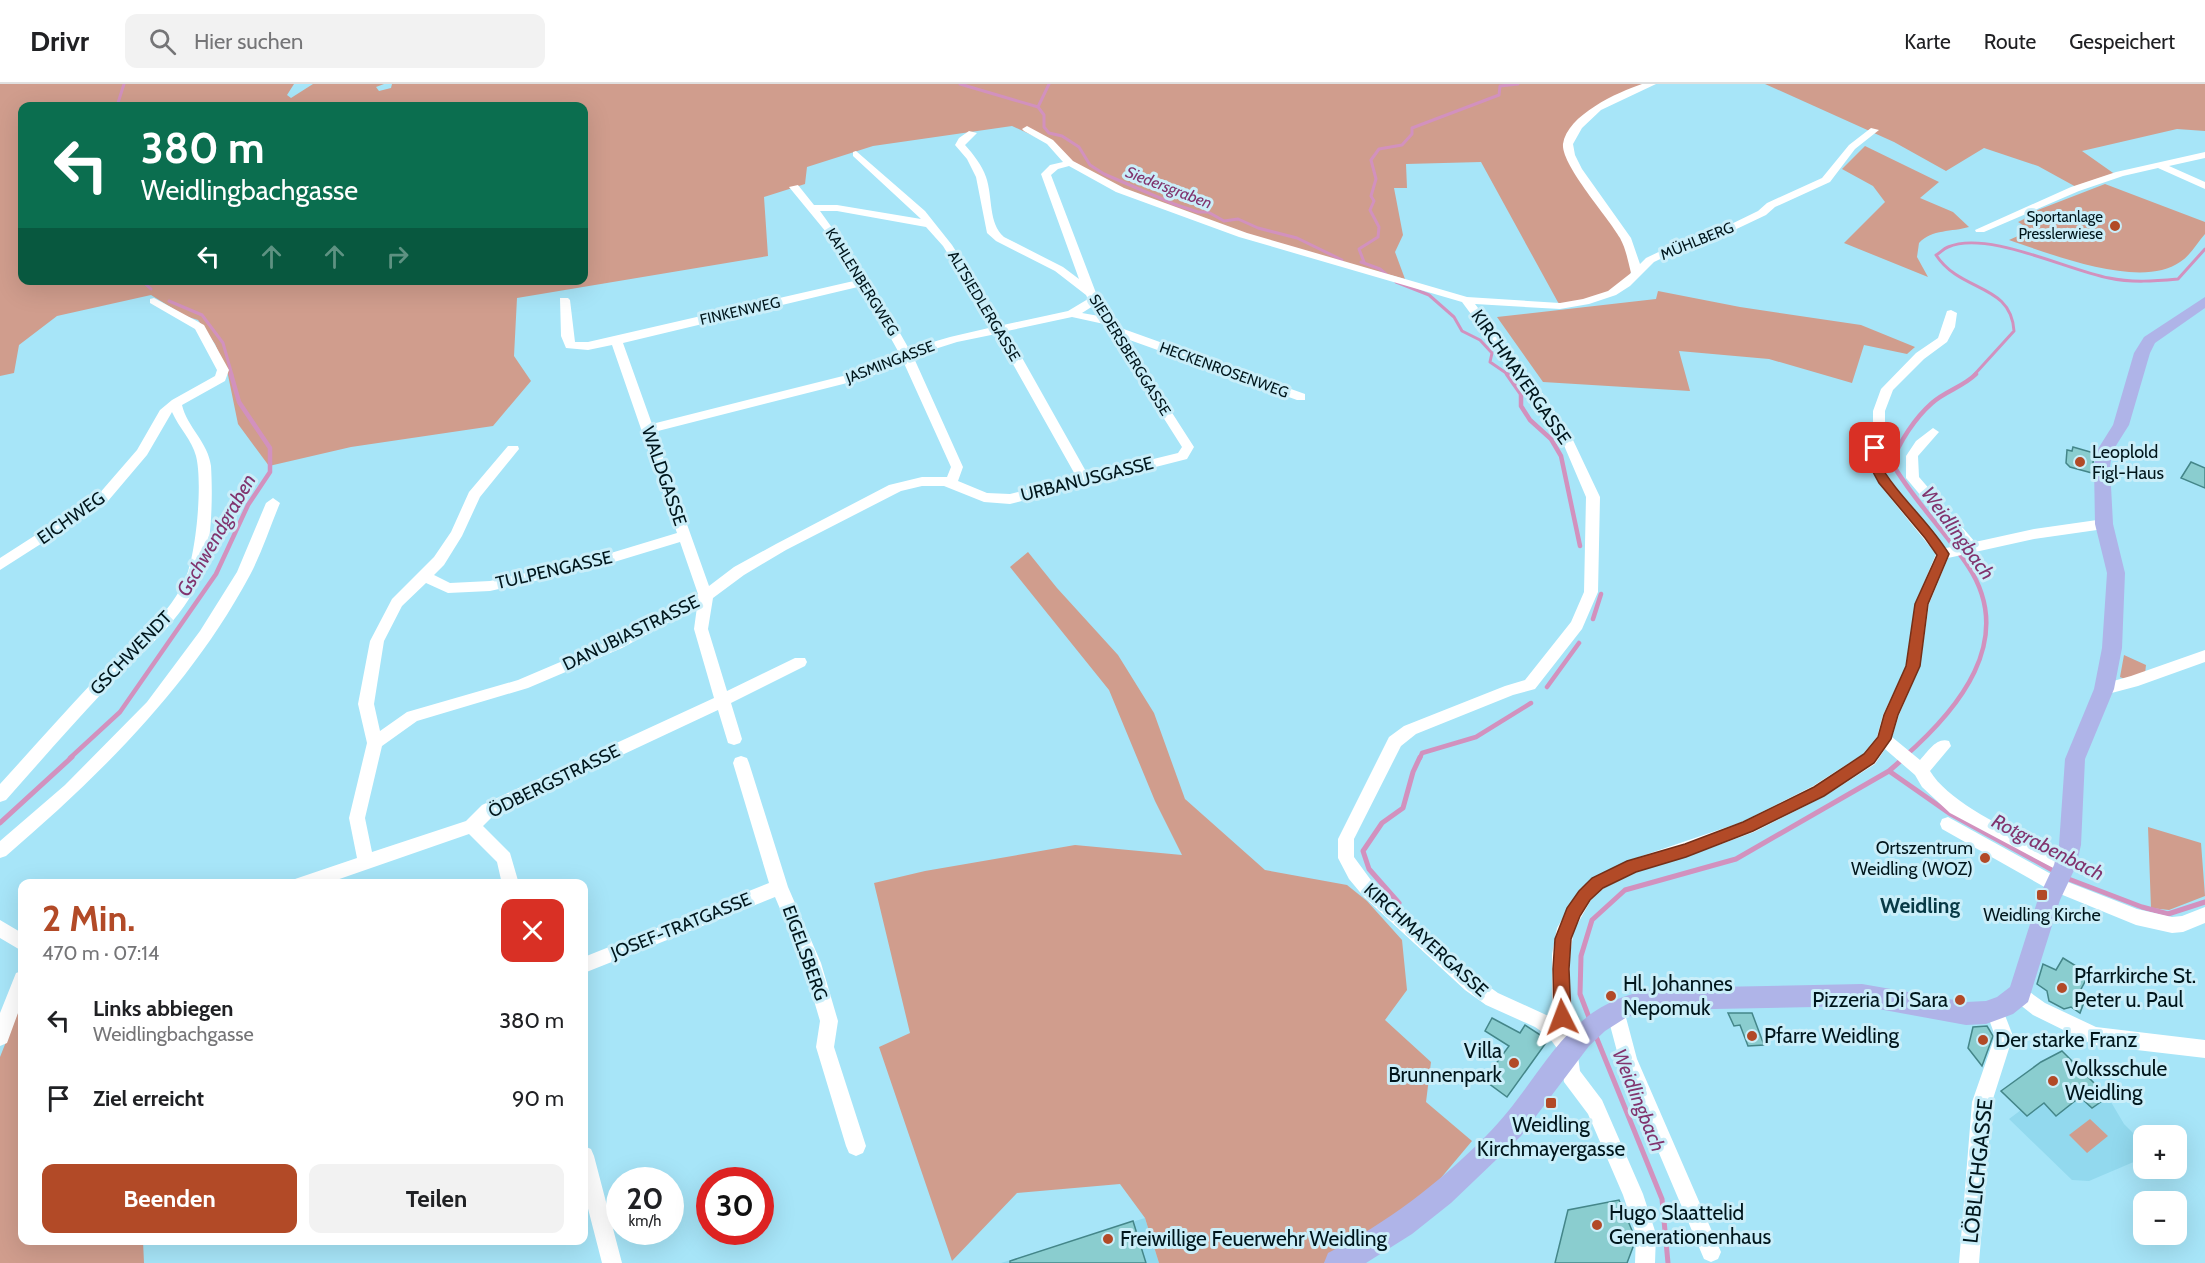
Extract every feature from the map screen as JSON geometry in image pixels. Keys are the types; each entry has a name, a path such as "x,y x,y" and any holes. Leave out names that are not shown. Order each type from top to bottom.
{"main road":[{"path":"1338,1263 1392,1234 1443,1194 1498,1143 1524,1115 1574,1045 1611,1012 1643,1001 1662,999 1862,995 1878,996 1947,1012 1966,1013 2006,1008 2020,994 2070,845 2075,759 2104,689 2112,648 2116,573 2104,524 2102,467 2104,452 2121,425 2142,353 2156,333 2205,301"}],"street":[{"path":"1636,272 1636,260 1618,224 1598,200 1576,165 1568,152 1568,144 1576,128 1589,114 1613,98 1651,84"},
{"path":"1027,129 1050,142 1070,163 1120,190 1180,213 1301,252 1466,300"},
{"name":"MÜHLBERG","path":"1466,300 1560,306 1585,302 1612,292 1626,284 1650,260 1672,248 1695,238 1722,232 1762,213 1771,205 1826,180 1852,147 1874,130"},
{"path":"972,133 962,140 960,145 971,158 981,177 992,231 1000,239 1059,269 1092,297"},
{"name":"ALTSIEDLERGASSE","path":"856,154 921,213 947,245 1000,330 1084,479"},
{"path":"1980,230 2074,189 2120,174 2205,155"},
{"name":"SIEDERSBERGGASSE","path":"1070,163 1054,167 1046,174 1092,297 1188,447 1182,456"},
{"path":"2159,165 2205,186"},
{"name":"KAHLENBERGWEG","path":"794,187 813,208 865,282 906,354 957,467 951,483"},
{"path":"813,208 837,208 930,224"},
{"name":"FINKENWEG","path":"616,341 865,282"},
{"name":"JASMINGASSE","path":"648,429 855,377 881,368 906,354 954,339 1072,314 1092,297"},
{"path":"564,300 570,345 588,346 616,341"},
{"name":"KIRCHMAYERGASSE","path":"1466,300 1569,443 1593,497 1591,592 1577,625 1530,685 1510,690 1410,730 1395,741 1346,839 1346,858 1355,874 1370,892 1471,984 1492,999 1542,1021 1574,1045"},
{"path":"154,301 200,327 223,370 221,378 176,403"},
{"path":"1947,554 1883,481 1872,461 1880,429 1879,411 1887,389 1920,356 1943,340 1949,327 1951,313"},
{"name":"HECKENROSENWEG","path":"1072,314 1111,326 1301,398"},
{"name":"WALDGASSE","path":"616,341 706,597 701,629 722,701"},
{"name":"EICHWEG","path":"0,565 103,498 142,452 164,413 176,403"},
{"name":"GSCHWENDT","path":"0,795 95,690 175,608 192,581 200,548 204,464 195,439 176,410 176,403"},
{"path":"1933,432 1920,444 1912,456 1913,478 1970,550"},
{"path":"366,862 357,818 375,742 366,704 377,641 397,603 439,561 457,533 474,495 513,449"},
{"name":"URBANUSGASSE","path":"991,500 1010,499 1182,456"},
{"name":"DANUBIASTRASSE","path":"375,742 412,716 523,684 618,644 706,597 750,565 832,519 894,488 912,482 951,483 991,500"},
{"path":"0,851 71,790 152,706 205,635 244,573 273,503"},
{"path":"1947,554 2034,534 2104,524"},
{"name":"TULPENGASSE","path":"425,576 448,588 490,586 601,561 684,536"},
{"path":"1890,744 1891,715 1913,666 1922,604 1947,554"},
{"path":"2104,689 2133,682 2205,656"},
{"name":"ÖDBERGSTRASSE","path":"317,879 472,826 488,810 722,701 800,662"},
{"path":"722,701 734,739"},
{"path":"1645,1263 1646,1234 1633,1194 1595,1107 1571,1075 1574,1045 1562,1017 1561,954 1566,928 1584,896 1598,883 1633,866 1686,850 1748,827 1819,792 1890,744"},
{"path":"1890,744 1917,766 1928,782 1956,808 2115,910 2154,922 2182,924 2205,915"},
{"path":"1917,766 1943,746"},
{"name":"EIGELSBERG","path":"741,763 779,887 812,963 829,1021 825,1047 856,1146"},
{"path":"1948,824 2060,874"},
{"path":"472,826 504,858 510,879"},
{"name":"JOSEF-TRATGASSE","path":"588,963 779,887"},
{"path":"0,928 18,940"},
{"path":"0,1037 18,990"},
{"path":"2020,994 2039,1009 2094,1036 2205,1049"},
{"name":"LÖBLICHGASSE","path":"1969,1263 1982,1102 2004,1036 1995,1011"},
{"path":"1611,1012 1628,1059 1712,1252"},
{"path":"588,1171 612,1263"}],"shaded area":[{"path":"0,84 294,84 287,95 291,98 313,84 384,84 376,87 379,91 391,88 392,84 1651,84 1606,103 1577,128 1568,152 1636,260 1626,284 1612,293 1560,306 1481,162 1406,164 1407,188 1394,188 1403,235 1395,252 1405,279 1269,242 1122,190 1074,163 1049,143 1012,126 873,146 807,167 805,184 764,197 768,256 517,298 514,356 531,381 493,426 351,447 269,466 238,424 228,375 215,344 198,320 185,316 151,295 57,316 19,345 14,373 0,376"},
{"path":"1765,84 2205,84 2205,131 2177,129 2082,151 2116,175 2078,188 2038,166 1984,148 1946,171 1894,142"},
{"path":"1865,146 1939,182 1920,198 1953,212 1969,227 1936,233 1919,243 1917,257 1928,277 1844,243 1885,202 1873,186 1842,169"},
{"name":"Sportanlage Presslerwiese","path":"2105,184 2205,222 2205,234 2180,262 2163,270 2143,272 2096,267 2009,240 2031,230 2018,222 2028,217 2025,215"},
{"path":"1658,291 1740,307 1861,325 1915,347 1907,354 1864,345 1852,383 1769,359 1679,351 1690,391 1543,382 1497,317 1656,299"},
{"path":"1028,552 1057,588 1118,655 1154,713 1185,799 1265,870 1347,885 1367,901 1402,940 1407,990 1385,1020 1431,1062 1426,1102 1472,1141 1435,1185 1383,1230 1324,1263 1159,1263 1145,1218 1120,1184 1017,1193 952,1261 879,1047 910,1033 874,883 925,871 1075,845 1182,855 1155,801 1109,690 1010,567"},
{"path":"2124,655 2146,665 2145,674 2127,680 2120,677"},
{"path":"2148,827 2201,843 2205,896 2169,910 2151,908"},
{"path":"18,1012 18,1245 143,1245 144,1263 0,1263 0,1057"},
{"path":"2067,1085 2092,1108 2108,1097 2124,1124 2133,1133 2133,1162 2089,1181 2072,1180 2009,1119 2021,1110 2027,1116 2044,1103 2056,1115"},
{"path":"2090,1119 2108,1136 2087,1153 2069,1135"},
{"name":"Freiwillige Feuerwehr Weidling","path":"1145,1218 1159,1263 1001,1263"}],"building":[{"name":"Leoplold Figl-Haus","path":"2073,447 2094,453 2092,473 2070,467 2066,463 2067,450 2072,451"},
{"path":"2191,462 2205,468 2205,488 2181,478"},
{"name":"Pfarrkirche St. Peter u. Paul","path":"2063,958 2089,974 2079,993 2086,997 2080,1013 2071,1007 2064,1009 2049,1001 2047,991 2037,984 2043,964 2056,970"},
{"name":"Pfarre Weidling","path":"1728,1013 1752,1013 1764,1045 1748,1046 1740,1025 1734,1026"},
{"name":"Villa Brunnenpark","path":"1492,1018 1520,1033 1525,1025 1548,1040 1507,1097 1484,1080 1509,1046 1485,1031"},
{"name":"Der starke Franz","path":"1987,1026 1993,1036 1982,1066 1968,1048 1973,1027"},
{"name":"Volksschule Weidling","path":"2062,1051 2108,1097 2092,1108 2080,1097 2056,1116 2044,1103 2027,1116 2001,1091 2041,1062"},
{"name":"Hugo Slaattelid Generationenhaus","path":"1619,1200 1634,1235 1633,1247 1627,1263 1555,1263 1568,1210"},
{"name":"Freiwillige Feuerwehr Weidling","path":"1133,1221 1146,1263 1010,1263 1010,1261"}],"waterway":[{"name":"Gschwendgraben","path":"118,102 124,84"},
{"path":"960,84 1038,107"},
{"name":"Siedersgraben","path":"1038,107 1049,84"},
{"path":"1364,262 1359,249 1378,237 1379,227 1370,210 1374,201 1371,196 1376,179 1371,160 1379,149 1402,145 1412,134 1412,128 1499,95 1500,86 1518,84"},
{"name":"Siedersgraben","path":"1038,107 1044,115 1044,127 1049,133 1062,136 1079,147 1090,165 1104,174 1174,204 1198,212 1208,212 1224,221 1238,219 1258,228 1297,238 1342,260"},
{"name":"Weidlingbach","path":"1974,375 2014,331 2011,316 2004,304 1995,296 1946,267 1936,255 1946,248 1964,243 2005,247 2092,274 2126,281 2178,279 2205,249"},
{"name":"Siedersgraben","path":"1361,262 1380,269 1387,275"},
{"name":"Siedersgraben","path":"1396,282 1429,295 1454,317 1462,331 1480,340 1492,353 1490,362 1509,375"},
{"name":"Gschwendgraben","path":"147,285 151,289"},
{"name":"Gschwendgraben","path":"169,301 202,315 223,343 232,375"},
{"name":"Gschwendgraben","path":"70,758 120,712 216,574 248,505 270,472 270,448 239,402 231,374"},
{"name":"Siedersgraben","path":"1507,374 1521,394 1521,406 1530,420 1551,439 1561,456 1580,546"},
{"name":"Weidlingbach","path":"1903,758 1924,739 1961,696 1975,672 1983,647 1986,620 1982,594 1968,566 1892,463 1903,439 1926,409 1937,399 1976,374"},
{"name":"Siedersgraben","path":"1593,619 1601,594"},
{"name":"Siedersgraben","path":"1547,687 1579,643"},
{"name":"Siedersgraben","path":"1420,758 1422,753 1476,737 1531,703"},
{"name":"Gschwendgraben","path":"0,823 72,757"},
{"name":"Siedersgraben","path":"1399,903 1369,869 1363,851 1382,823 1403,808 1413,772 1420,757"},
{"name":"Weidlingbach","path":"1889,771 1905,757"},
{"name":"Weidlingbach","path":"1590,1020 1580,994 1581,956 1592,920 1625,890 1736,859 1889,771"},
{"name":"Rotgrabenbach","path":"1889,771 1949,813 2056,872"},
{"name":"Rotgrabenbach","path":"2066,878 2142,907 2168,914 2205,902"},
{"name":"Weidlingbach","path":"1595,1034 1662,1199 1668,1263"}],"place":[{"name":"Sportanlage Presslerwiese","path":"2115,226"},
{"name":"Leoplold Figl-Haus","path":"2080,462"},
{"name":"Ortszentrum Weidling (WOZ)","path":"1985,858"},
{"name":"Weidling Kirche","path":"2042,895"},
{"name":"Pfarrkirche St. Peter u. Paul","path":"2062,988"},
{"name":"Hl. Johannes Nepomuk","path":"1611,996"},
{"name":"Pizzeria Di Sara","path":"1960,1000"},
{"name":"Pfarre Weidling","path":"1752,1036"},
{"name":"Der starke Franz","path":"1983,1040"},
{"name":"Villa Brunnenpark","path":"1514,1063"},
{"name":"Volksschule Weidling","path":"2053,1081"},
{"name":"Weidling Kirchmayergasse","path":"1551,1103"},
{"name":"Hugo Slaattelid Generationenhaus","path":"1597,1225"},
{"name":"Freiwillige Feuerwehr Weidling","path":"1108,1239"}],"district":[{"name":"Weidling","path":"1920,906"}],"route":[{"path":"1562,1017 1561,954 1563,939 1573,913 1584,896 1598,883 1633,866 1686,850 1748,827 1819,792 1869,759 1884,739 1891,715 1913,666 1922,604 1943,554 1930,535 1883,481 1872,461 1875,448"}]}
